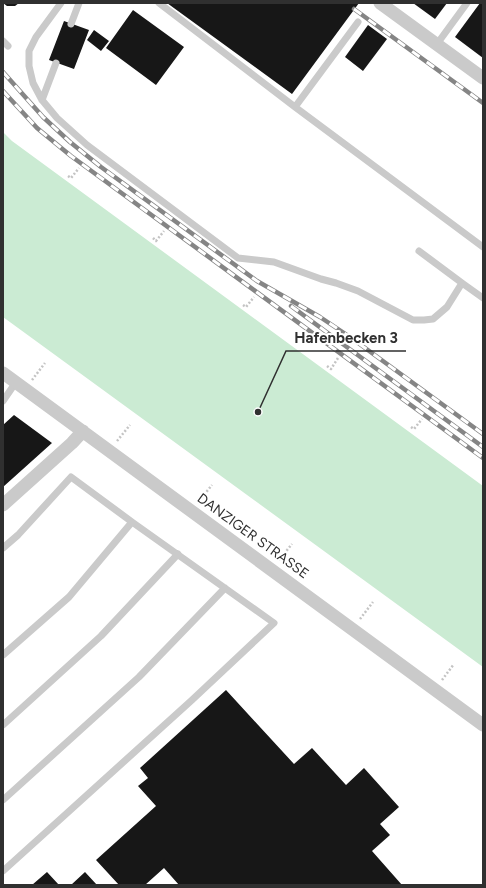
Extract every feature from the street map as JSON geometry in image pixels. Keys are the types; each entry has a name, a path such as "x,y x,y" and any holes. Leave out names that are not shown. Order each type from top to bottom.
{"street":[{"path":"380,3 483,78"},
{"name":"DANZIGER STRASSE","path":"3,373 483,725"},
{"path":"3,505 74,441 83,431"}],"lane":[{"path":"61,3 36,37 29,51 29,66 33,84 42,100 57,118 87,146 238,258 274,262 336,283 358,291 413,320 433,319 447,306 462,283"},
{"path":"71,24 79,3"},
{"path":"158,3 295,107 483,246"},
{"path":"436,44 467,3"},
{"path":"295,107 358,22"},
{"path":"42,100 56,63"},
{"path":"419,251 483,298"},
{"path":"3,401 16,382"},
{"path":"3,548 18,535 71,477 274,623 192,700 3,871"},
{"path":"3,655 69,597 132,522"},
{"path":"3,724 101,636 178,554"},
{"path":"3,800 139,677 225,588"}],"path":[{"path":"68,176 71,178 79,168"},
{"path":"153,238 156,241 164,230"},
{"path":"243,305 246,307 254,297"},
{"path":"327,366 331,368 338,358"},
{"path":"32,380 45,363"},
{"path":"411,427 414,430 422,419"},
{"path":"117,442 130,425"},
{"path":"199,502 212,485"},
{"path":"279,560 292,544"},
{"path":"360,619 373,602"},
{"path":"442,681 454,664"}],"shaded area":[{"path":"3,132 12,141 483,486 483,667 3,317"}],"building":[{"path":"3,3 19,3 15,6 7,6"},
{"path":"167,3 359,3 292,94"},
{"path":"413,3 447,3 435,19"},
{"path":"480,3 483,3 483,58 455,37"},
{"path":"133,10 184,47 156,85 106,48"},
{"path":"64,21 89,30 74,69 49,60"},
{"path":"368,25 387,39 363,71 345,57"},
{"path":"94,30 109,41 101,51 87,40"},
{"path":"14,415 52,443 3,487 3,425"},
{"path":"226,690 294,764 312,748 346,785 364,768 399,807 380,824 390,835 372,851 402,885 179,885 164,868 145,885 119,885 96,860 156,806 138,786 148,778 140,768"},
{"path":"47,872 59,885 32,885"},
{"path":"85,872 97,885 71,885"}],"railway":[{"path":"354,9 483,103"},
{"path":"3,72 43,117 70,142 101,167 257,281 320,317 350,337 483,434"},
{"path":"3,91 37,128 71,156 483,458"},
{"path":"291,306 483,447"}],"place":[{"name":"Hafenbecken 3","path":"258,412"}]}
